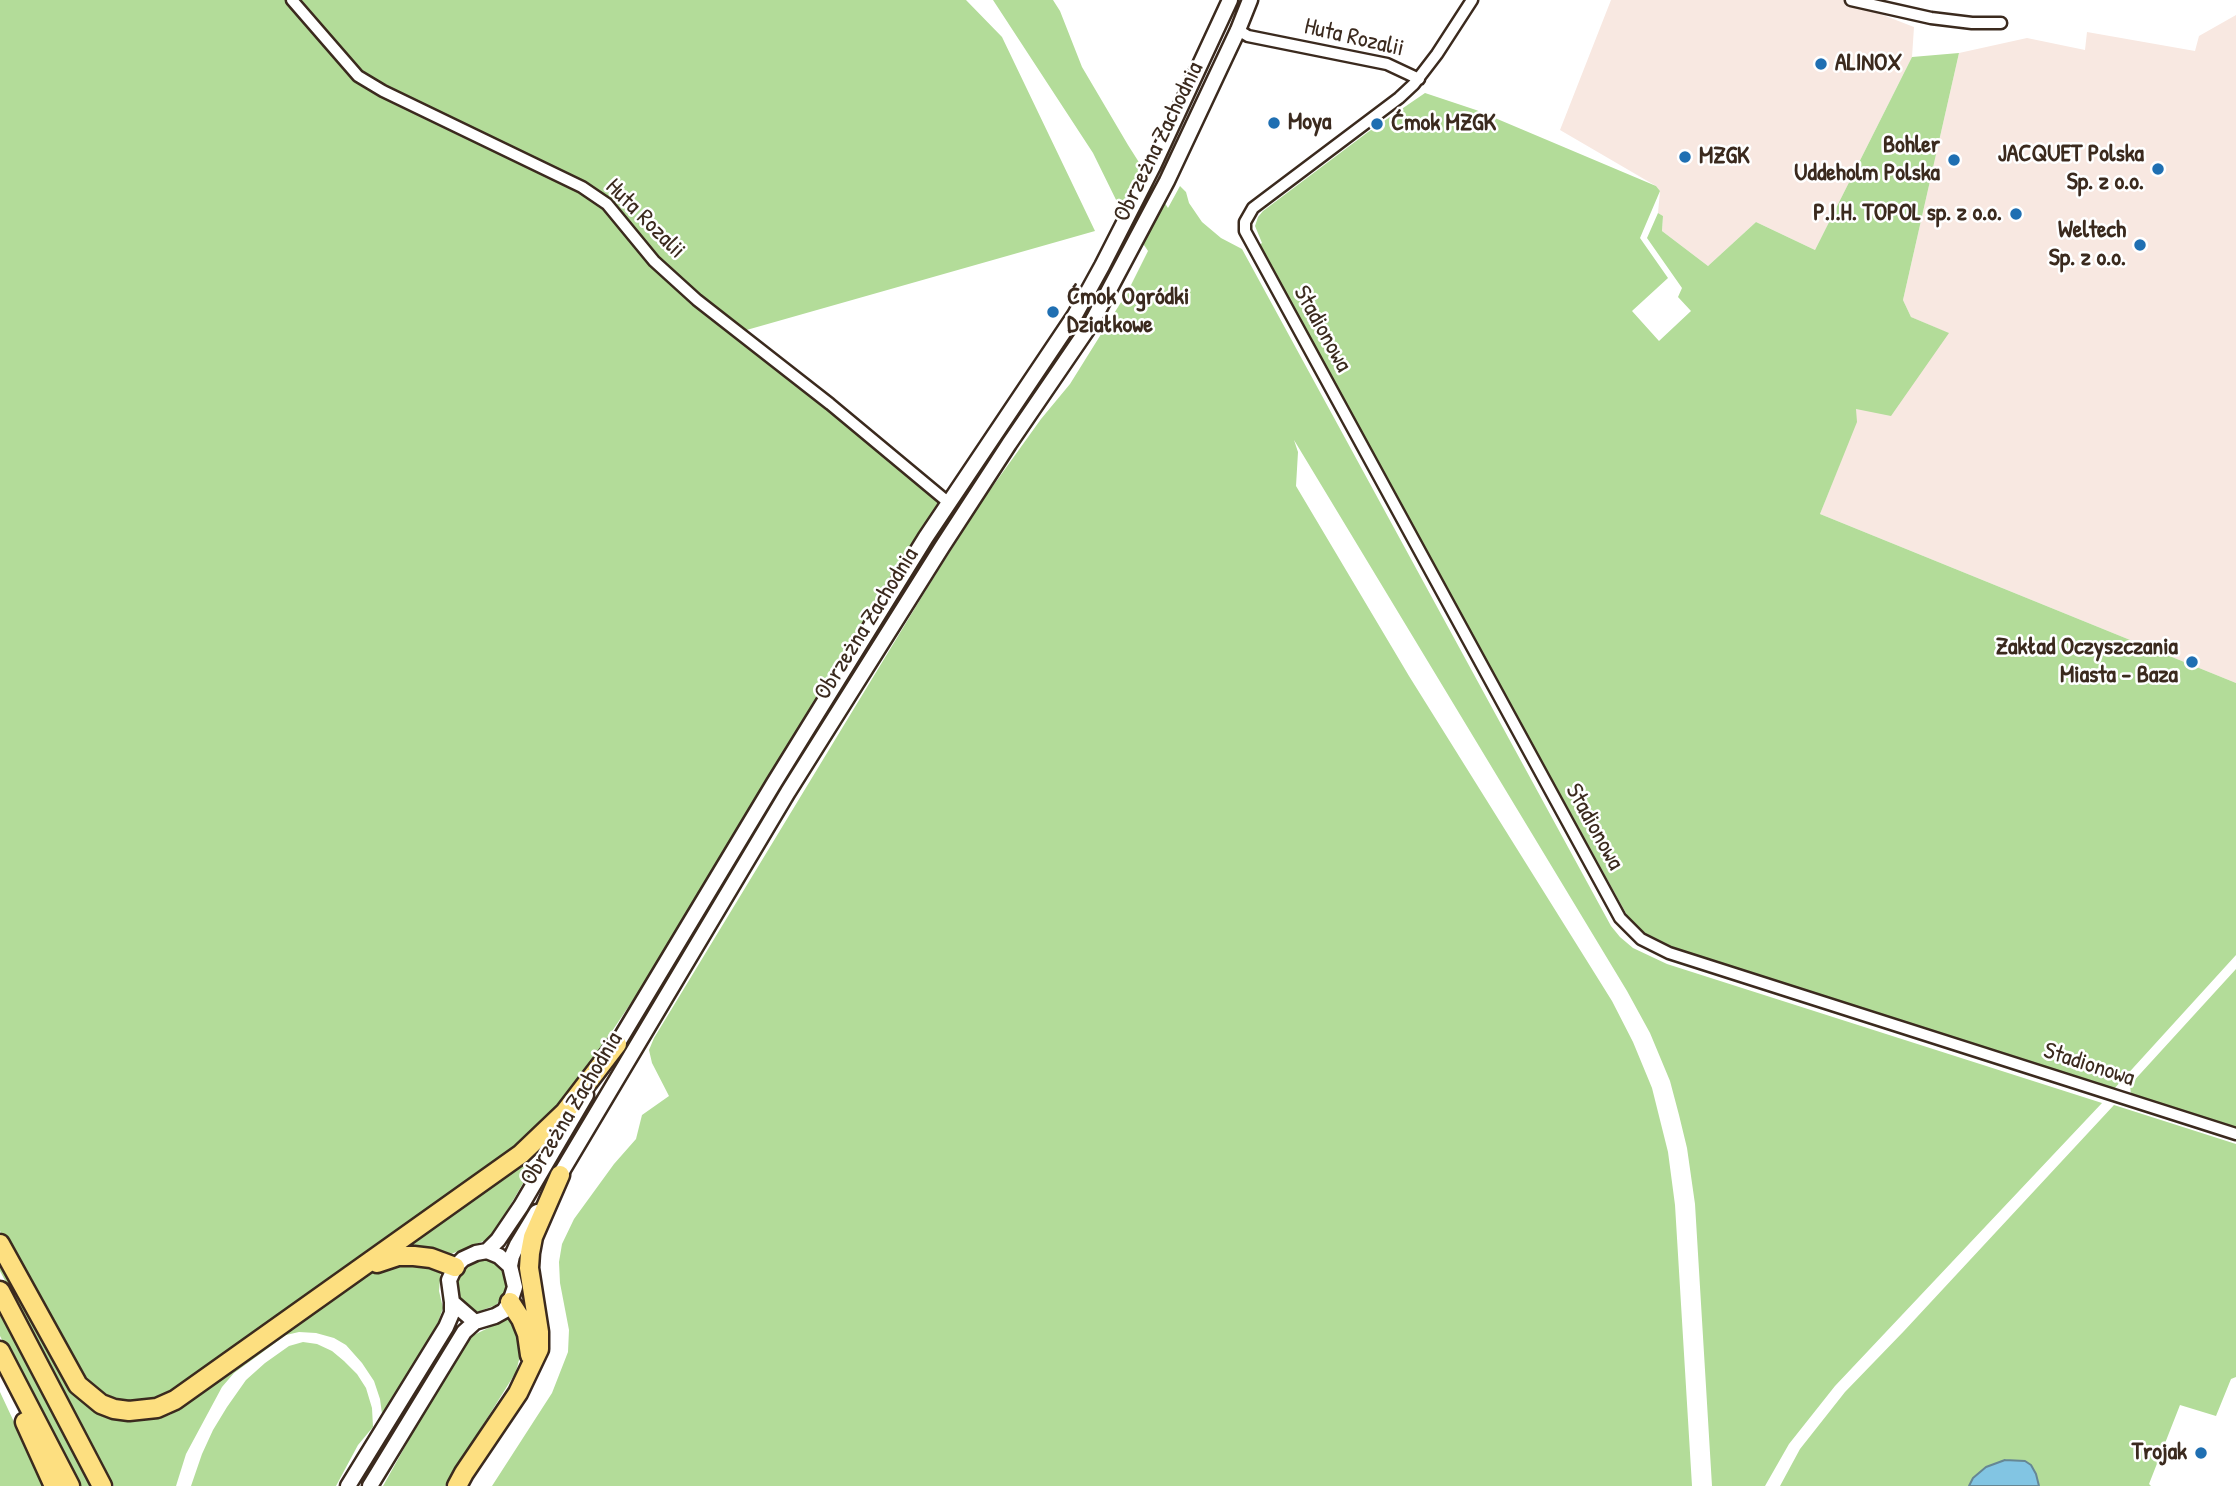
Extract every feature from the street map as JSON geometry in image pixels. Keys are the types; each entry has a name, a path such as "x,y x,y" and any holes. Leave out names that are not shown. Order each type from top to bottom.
{"highway":[{"path":"0,1244 78,1385 102,1404 114,1409 129,1412 158,1408 175,1401 521,1154 565,1112 617,1044"},
{"path":"457,1486 518,1393 539,1349 529,1268 530,1253 533,1237 560,1175"},
{"path":"345,1279 398,1256 431,1258 455,1266"},
{"path":"0,1291 102,1486"},
{"path":"510,1302 527,1335 530,1369"},
{"path":"0,1351 71,1486"},
{"path":"0,1367 54,1486"}],"street":[{"name":"Huta Rozalii","path":"292,0 358,76 383,91 582,187 607,204 654,261 697,300 830,404 949,503"},
{"name":"Obrzeżna Zachodnia","path":"487,1251 498,1240 521,1206 774,783 949,503 1075,315 1153,166 1230,0"},
{"name":"Obrzeżna Zachodnia","path":"510,1266 517,1245 788,793 942,547 1091,324 1167,181 1250,0"},
{"name":"Stadionowa","path":"1472,0 1419,79 1399,98 1253,208 1245,222 1245,231 1620,918 1641,939 1669,953 2236,1134"},
{"path":"1851,0 1931,18 2001,23"},
{"name":"Huta Rozalii","path":"1238,30 1248,36 1387,64 1419,79"},
{"path":"348,1486 446,1327 452,1313 449,1280 455,1266 470,1256 487,1251 499,1256 510,1266 515,1287 510,1302 504,1311 475,1322 464,1332 370,1486"},
{"path":"452,1302 475,1322"}],"shaded area":[{"path":"1611,0 1844,0 1914,27 1912,57 1815,250 1756,222 1708,266 1662,231 1663,216 1658,213 1660,191 1656,186 1560,130"},
{"path":"2236,15 2236,683 1820,514 1856,422 1856,409 1948,333 1911,317 1903,300 1959,53 2027,38 2085,50 2087,32 2195,51 2199,36"}],"green space":[{"path":"0,0 966,0 1002,37 1095,231 736,333 941,504 789,745 651,973 582,1076 533,1136 383,1245 171,1391 145,1401 119,1401 93,1387 83,1376 0,1231"},
{"path":"993,0 1053,0 1082,67 1168,208 1180,186 1202,222 1221,238 1242,249 1611,926 1620,937 1633,948 1667,964 2102,1103 1835,1386 1789,1444 1765,1486 1712,1486 1695,1204 1679,1115 1670,1081 1650,1033 1294,440 1298,452 1296,486 1409,676 1612,1001 1652,1088 1668,1152 1675,1205 1692,1486 492,1486 552,1393 568,1352 569,1330 560,1283 562,1244 574,1219 636,1139 642,1115 669,1096 652,1063 649,1050 654,1038 929,585 980,504 1041,419 1070,384 1128,291 1148,251 1122,212 1093,153"},
{"path":"1959,53 1903,300 1911,317 1949,333 1891,416 1856,409 1857,422 1820,514 2236,683 2236,955 2113,1090 1665,946 1633,926 1258,246 1262,243 1255,226 1263,211 1425,93 1476,110 1656,186 1660,191 1640,238 1668,278 1632,311 1659,341 1691,311 1678,297 1682,288 1647,238 1658,213 1663,216 1662,231 1708,266 1756,222 1815,250 1912,57"},
{"path":"2236,969 2236,1128 2131,1095 2130,1085"},
{"path":"2114,1105 2236,1144 2236,1377 2231,1379 2216,1416 2180,1405 2149,1484 2151,1486 2039,1486 2036,1474 1973,1478 1969,1486 1780,1486 1800,1449 1845,1392"},
{"path":"521,1164 532,1168 491,1238 451,1254 386,1253 483,1192"},
{"path":"0,1255 79,1398 113,1418 132,1422 170,1415 361,1279 386,1266 399,1263 441,1268 439,1291 443,1308 437,1325 382,1414 374,1381 346,1345 316,1333 299,1332 286,1335 234,1373 222,1387 186,1454 176,1486 114,1486 0,1271"},
{"path":"491,1257 503,1272 505,1293 496,1305 472,1314 460,1298 457,1287 459,1277 469,1265"},
{"path":"0,1306 94,1486 78,1486 0,1336"},
{"path":"510,1317 519,1335 521,1352 516,1372 445,1486 383,1486 470,1337"},
{"path":"303,1342 317,1344 344,1361 366,1388 372,1408 373,1427 358,1445 336,1486 191,1486 213,1430 246,1380 289,1346"},
{"path":"0,1392 29,1454 44,1486 0,1486"}],"water":[{"path":"2005,1460 2025,1461 2031,1465 2039,1486 1969,1486 1973,1478 1986,1467"}],"place":[{"name":"ALINOX","path":"1821,64"},
{"name":"Moya","path":"1274,123"},
{"name":"Ćmok MZGK","path":"1377,124"},
{"name":"MZGK","path":"1685,157"},
{"name":"Bohler Uddeholm Polska","path":"1954,160"},
{"name":"JACQUET Polska Sp. z o.o.","path":"2158,169"},
{"name":"P.I.H. TOPOL sp. z o.o.","path":"2016,214"},
{"name":"Weltech Sp. z o.o.","path":"2140,245"},
{"name":"Ćmok Ogródki Działkowe","path":"1053,312"},
{"name":"Zakład Oczyszczania Miasta - Baza","path":"2192,662"},
{"name":"Trojak","path":"2201,1453"}]}
